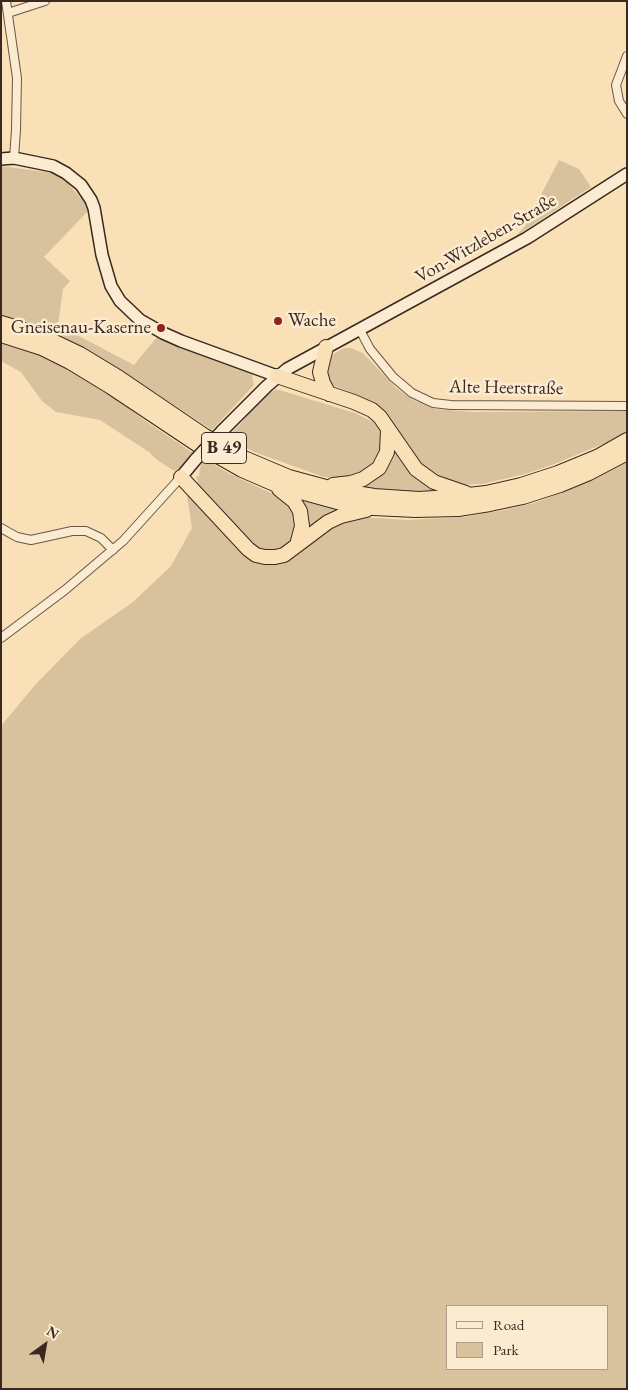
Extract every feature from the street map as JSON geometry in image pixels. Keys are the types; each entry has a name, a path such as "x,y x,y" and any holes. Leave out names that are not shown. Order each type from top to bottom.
{"highway":[{"name":"B 49","path":"1,323 38,334 80,354 118,377 205,436 244,458 281,474 319,486 357,493 405,498 471,495 516,486 558,473 597,457 627,440"},
{"name":"B 49","path":"1,335 42,348 70,362 211,454 242,470 319,498 374,508 415,510 447,509 505,501 543,491 580,478 627,453"},
{"path":"326,347 320,372 329,394"},
{"path":"277,376 367,407 380,417 410,463 421,474 442,486 471,495"},
{"path":"319,486 351,483 375,472 383,463 387,452 388,428"},
{"path":"181,476 252,552 260,556 275,557 288,553 328,522 341,516 374,508"},
{"path":"268,481 291,498 300,511 302,526 297,545"}],"street":[{"path":"6,1 17,78 14,158"},
{"path":"8,13 45,1"},
{"path":"626,109 617,95 616,85 627,56"},
{"path":"1,159 14,158 60,169 72,177 87,194 94,208 102,255 111,286 120,301 133,314 148,325 181,341 277,376"},
{"name":"Von-Witzleben-Straße","path":"360,330 527,238 627,174"},
{"path":"1,638 65,590 123,541 222,431 277,376 293,365 360,330"},
{"name":"Alte Heerstraße","path":"360,330 370,349 393,376 412,392 433,403 451,405 627,406"},
{"path":"1,528 17,537 31,540 72,531 86,531 101,538 113,550"}],"green space":[{"path":"559,160 579,169 591,187 516,236 525,226"},
{"path":"1,166 60,174 90,209 44,257 70,281 63,289 58,325 134,365 157,337 253,374 254,385 212,430 145,386 56,334 1,317"},
{"path":"1,340 44,354 108,392 144,420 193,453 181,467 174,471 100,420 56,412 42,401 21,372 1,361"},
{"path":"344,348 351,348 363,353 395,387 413,400 435,409 474,412 626,411 627,434 525,474 482,484 456,485 423,471 373,404 358,395 334,386 328,381 325,365 330,356"},
{"path":"276,389 355,413 373,422 379,428 384,445 377,463 365,473 342,479 324,477 254,452 227,437 240,425 259,401"},
{"path":"392,443 437,487 437,493 362,490 363,483"},
{"path":"205,459 230,474 286,500 298,517 294,540 276,553 255,549 199,487 196,476 199,477 200,467"},
{"path":"627,460 627,1389 1,1389 1,726 35,685 80,639 133,602 171,566 192,528 187,496 191,497 260,560 326,527 362,517 407,520 464,517 534,503 555,495"},
{"path":"299,500 327,507 344,511 307,529"}],"place":[{"name":"Wache","path":"278,321"},
{"name":"Gneisenau-Kaserne","path":"161,328"}]}
